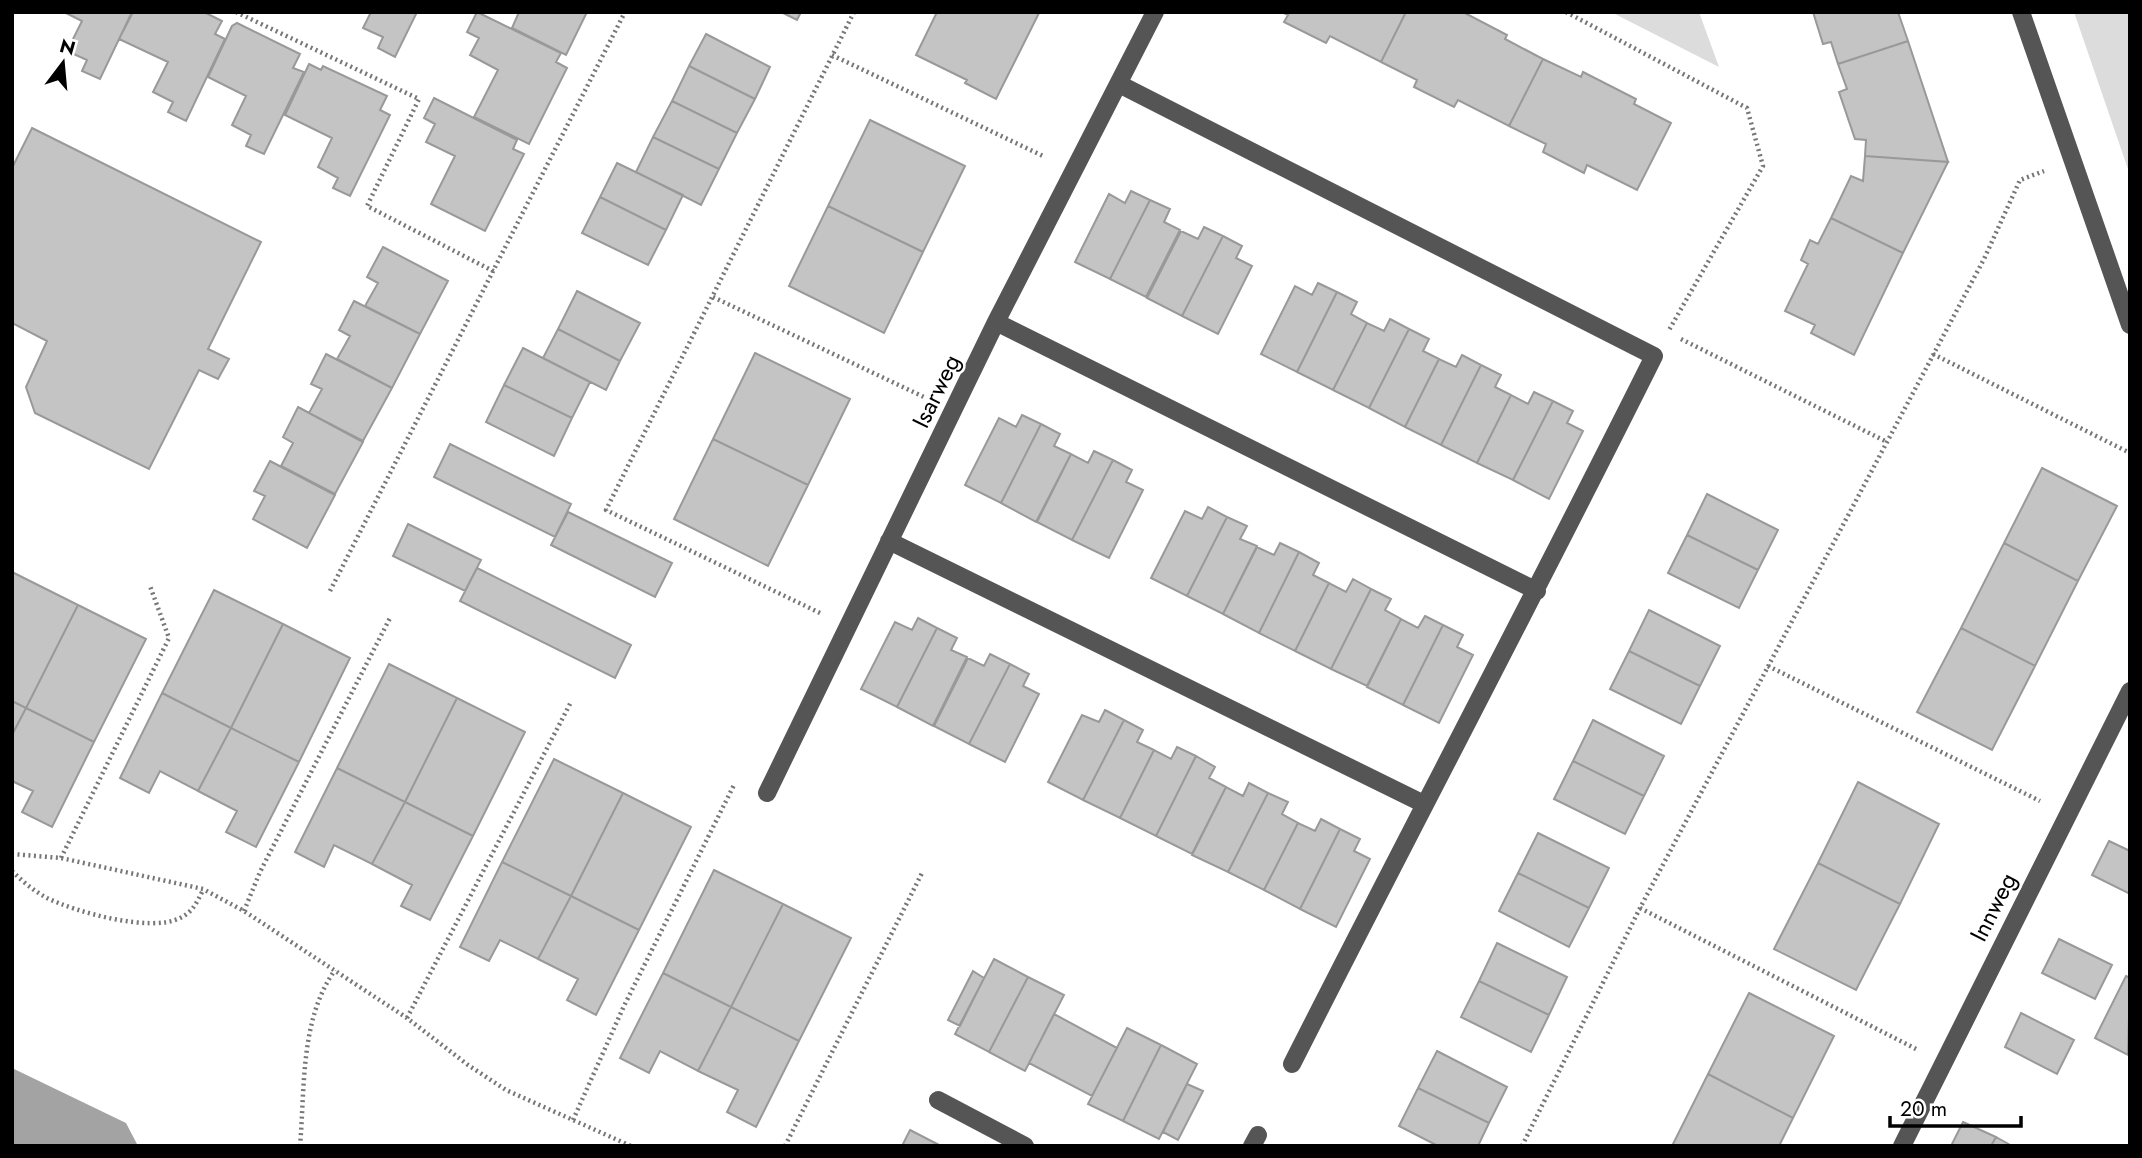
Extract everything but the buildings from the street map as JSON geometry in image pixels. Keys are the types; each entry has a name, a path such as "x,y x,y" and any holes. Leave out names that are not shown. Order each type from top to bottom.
{"street":[{"name":"Isarweg","path":"767,793 996,322 1155,12"},
{"path":"2021,12 2130,325"},
{"path":"1119,84 1654,356 1537,590 1424,804 1292,1064"},
{"path":"996,322 1537,590"},
{"path":"889,541 1424,804"},
{"name":"Innweg","path":"1902,1146 2130,691"},
{"path":"938,1100 1025,1146"}],"path":[{"path":"236,12 419,99 367,206 495,272"},
{"path":"330,591 495,272 625,12"},
{"path":"848,626 606,510 854,12"},
{"path":"1566,12 1747,108 1763,166 1668,332 1887,442"},
{"path":"832,55 1074,171"},
{"path":"1522,1146 1640,908 1983,259 2020,180 2071,160"},
{"path":"713,296 954,411"},
{"path":"1933,354 2130,453"},
{"path":"61,858 169,638 150,586"},
{"path":"244,911 260,872 391,616"},
{"path":"1768,666 2067,814"},
{"path":"407,1018 571,702"},
{"path":"573,1120 624,1006 734,785"},
{"path":"12,854 61,858 203,889 244,911 335,970 506,1090 631,1146"},
{"path":"12,871 46,897 76,909 102,916 160,924 179,919 194,908 203,889"},
{"path":"785,1146 922,873"},
{"path":"1640,908 1942,1062"},
{"path":"300,1146 310,1028 320,991 335,970"}],"shaded area":[{"path":"1611,12 1699,12 1719,67"},
{"path":"2074,12 2130,12 2130,175"},
{"path":"12,1068 126,1123 138,1146 12,1146"}]}
